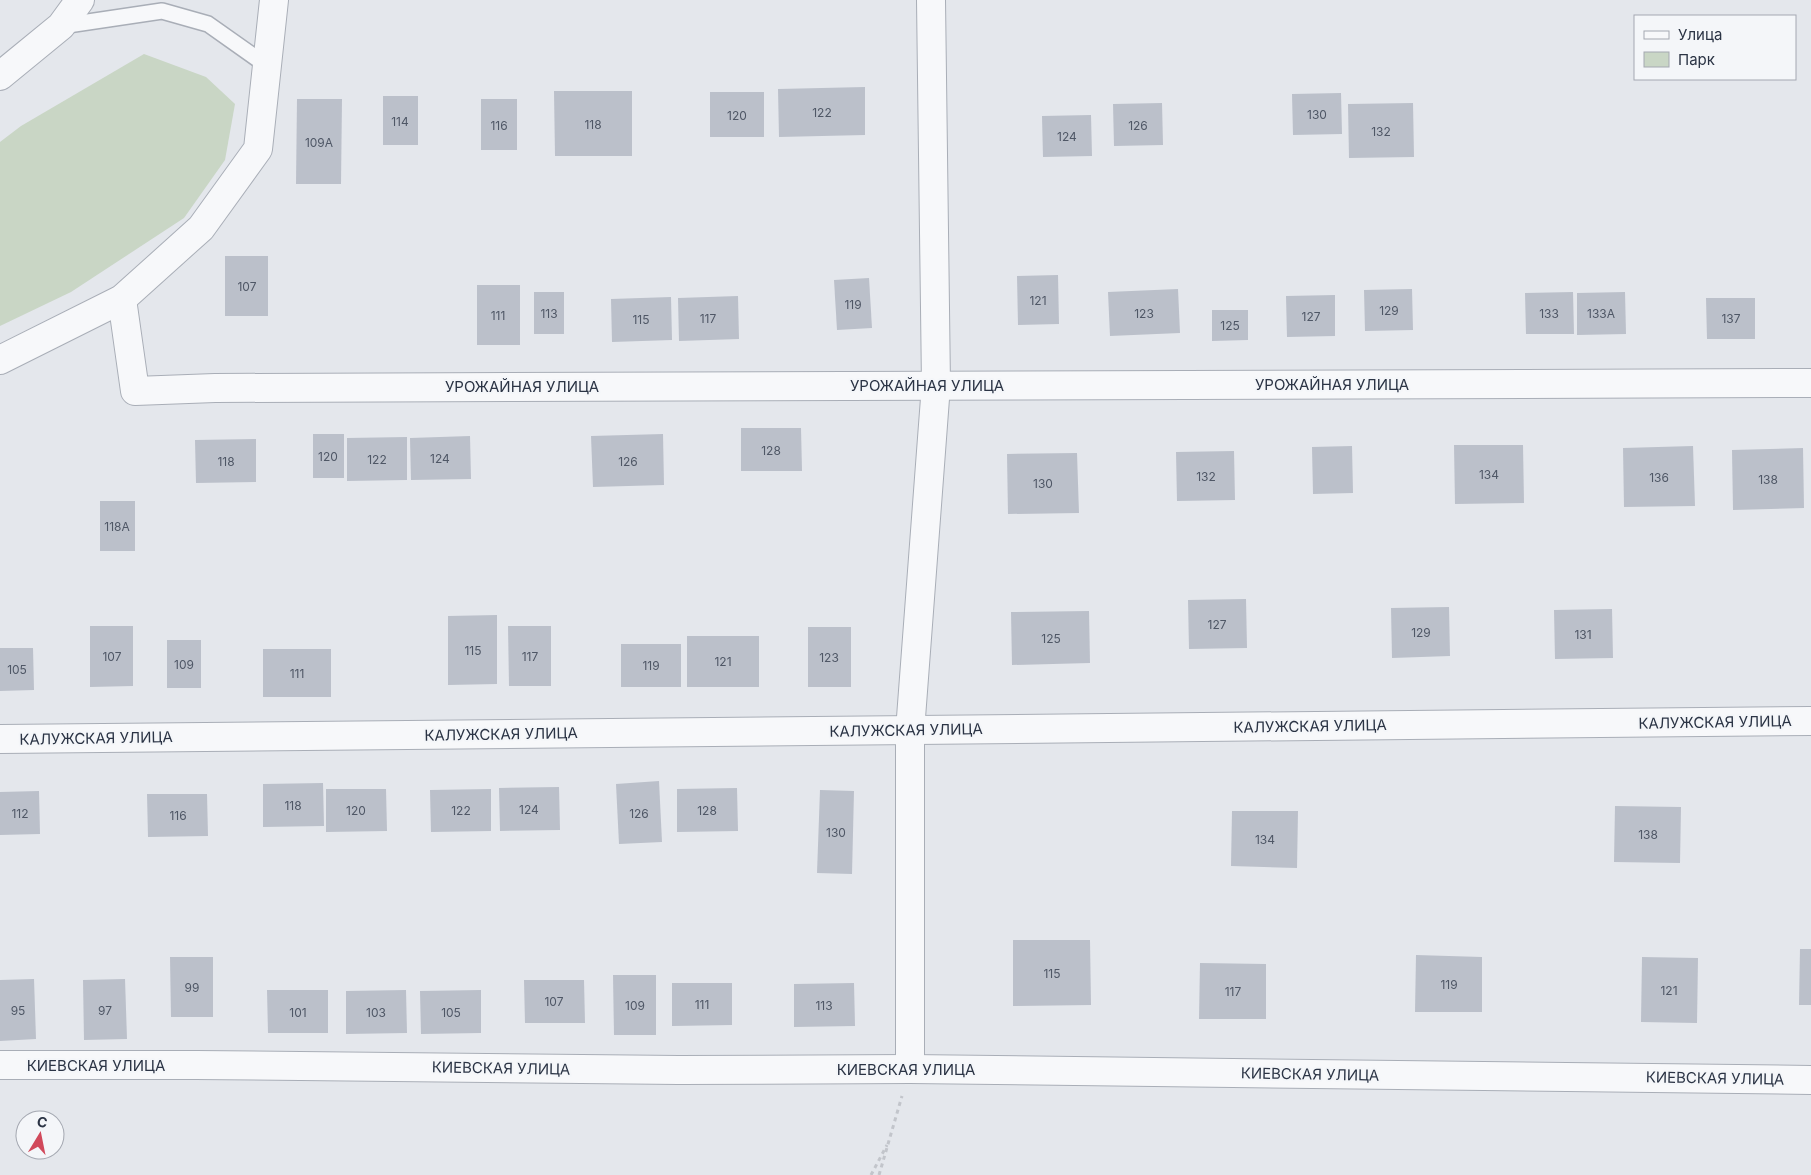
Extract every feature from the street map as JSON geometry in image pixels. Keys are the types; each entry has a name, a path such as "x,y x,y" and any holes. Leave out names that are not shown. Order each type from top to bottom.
{"street":[{"path":"0,76 61,26 80,0"},
{"path":"0,360 122,299 201,228 258,149 274,0"},
{"path":"910,1069 910,730 936,385 931,0"},
{"name":"УРОЖАЙНАЯ УЛИЦА","path":"122,299 135,391 224,388 1811,383"},
{"name":"КАЛУЖСКАЯ УЛИЦА","path":"0,739 1811,721"},
{"name":"КИЕВСКАЯ УЛИЦА","path":"0,1065 216,1065 679,1070 910,1069 1811,1080"}],"lane":[{"path":"61,26 162,11 208,24 266,66"}],"path":[{"path":"879,1175 910,1069"},
{"path":"871,1175 891,1135"}],"green space":[{"path":"144,54 206,77 235,104 225,160 184,218 71,292 0,326 0,142 21,126"}],"building":[{"path":"865,87 865,135 779,137 778,89"},
{"path":"554,91 632,91 632,156 555,156"},
{"path":"710,92 764,92 764,137 710,137"},
{"path":"1341,93 1342,134 1293,135 1292,94"},
{"path":"383,96 418,96 418,145 383,145"},
{"path":"297,99 342,99 341,184 296,184"},
{"path":"481,99 517,99 517,150 481,150"},
{"path":"1162,103 1163,145 1114,146 1113,104"},
{"path":"1413,103 1414,157 1349,158 1348,104"},
{"path":"1091,115 1092,156 1043,157 1042,116"},
{"path":"225,256 268,256 268,316 225,316"},
{"path":"1058,275 1059,324 1018,325 1017,276"},
{"path":"869,278 872,328 837,330 834,280"},
{"path":"477,285 520,285 520,345 477,345"},
{"path":"1178,289 1180,333 1110,336 1108,292"},
{"path":"1412,289 1413,330 1365,331 1364,290"},
{"path":"534,292 564,292 564,334 534,334"},
{"path":"1573,292 1574,334 1526,334 1525,293"},
{"path":"1625,292 1626,334 1577,335 1577,293"},
{"path":"1335,295 1335,336 1287,337 1286,296"},
{"path":"738,296 739,339 679,341 678,298"},
{"path":"671,297 672,340 612,342 611,299"},
{"path":"1706,298 1755,298 1755,339 1707,339"},
{"path":"1212,310 1248,310 1248,340 1212,341"},
{"path":"741,428 801,428 802,471 741,471"},
{"path":"313,434 344,434 344,478 313,478"},
{"path":"663,434 664,485 593,487 591,436"},
{"path":"470,436 471,479 411,480 410,438"},
{"path":"407,437 407,480 347,481 347,438"},
{"path":"256,439 256,482 196,483 195,440"},
{"path":"1454,445 1523,445 1524,503 1455,504"},
{"path":"1352,446 1353,493 1313,494 1312,447"},
{"path":"1693,446 1695,506 1624,507 1623,448"},
{"path":"1803,448 1804,508 1733,510 1732,450"},
{"path":"1234,451 1235,500 1177,501 1176,452"},
{"path":"1077,453 1079,513 1008,514 1007,454"},
{"path":"100,501 135,501 135,551 100,551"},
{"path":"1246,599 1247,648 1189,649 1188,600"},
{"path":"1449,607 1450,656 1392,658 1391,608"},
{"path":"1612,609 1613,658 1555,659 1554,610"},
{"path":"1089,611 1090,663 1012,665 1011,612"},
{"path":"497,615 497,684 448,685 448,616"},
{"path":"90,626 133,626 133,686 90,687"},
{"path":"508,626 551,626 551,686 509,686"},
{"path":"808,627 851,627 851,687 808,687"},
{"path":"687,636 759,636 759,687 687,687"},
{"path":"167,640 201,640 201,688 167,688"},
{"path":"621,644 681,644 681,687 621,687"},
{"path":"0,648 33,648 34,690 0,691"},
{"path":"263,649 331,649 331,697 263,697"},
{"path":"659,781 662,842 619,844 616,784"},
{"path":"323,783 324,826 263,827 263,784"},
{"path":"559,787 560,830 500,831 499,788"},
{"path":"737,788 738,831 677,832 677,789"},
{"path":"326,789 386,789 387,831 326,832"},
{"path":"491,789 491,831 431,832 430,790"},
{"path":"820,790 854,791 852,874 817,873"},
{"path":"39,791 40,834 0,835 0,792"},
{"path":"147,794 207,794 208,836 148,837"},
{"path":"1615,806 1681,807 1680,863 1614,862"},
{"path":"1232,811 1298,811 1297,868 1231,866"},
{"path":"1013,940 1090,940 1091,1005 1013,1006"},
{"path":"1800,949 1811,949 1811,1005 1799,1005"},
{"path":"1416,955 1482,957 1482,1012 1415,1012"},
{"path":"170,957 213,957 213,1017 171,1017"},
{"path":"1642,957 1698,958 1697,1023 1641,1022"},
{"path":"1200,963 1266,964 1266,1019 1199,1019"},
{"path":"613,975 656,975 656,1035 614,1035"},
{"path":"34,979 36,1039 0,1041 0,980"},
{"path":"125,979 127,1039 84,1040 83,980"},
{"path":"524,980 584,980 585,1023 525,1023"},
{"path":"672,983 732,983 732,1025 672,1026"},
{"path":"854,983 855,1026 794,1027 794,984"},
{"path":"267,990 328,990 328,1033 268,1033"},
{"path":"406,990 407,1033 346,1034 346,991"},
{"path":"481,990 481,1033 421,1034 420,991"}]}
